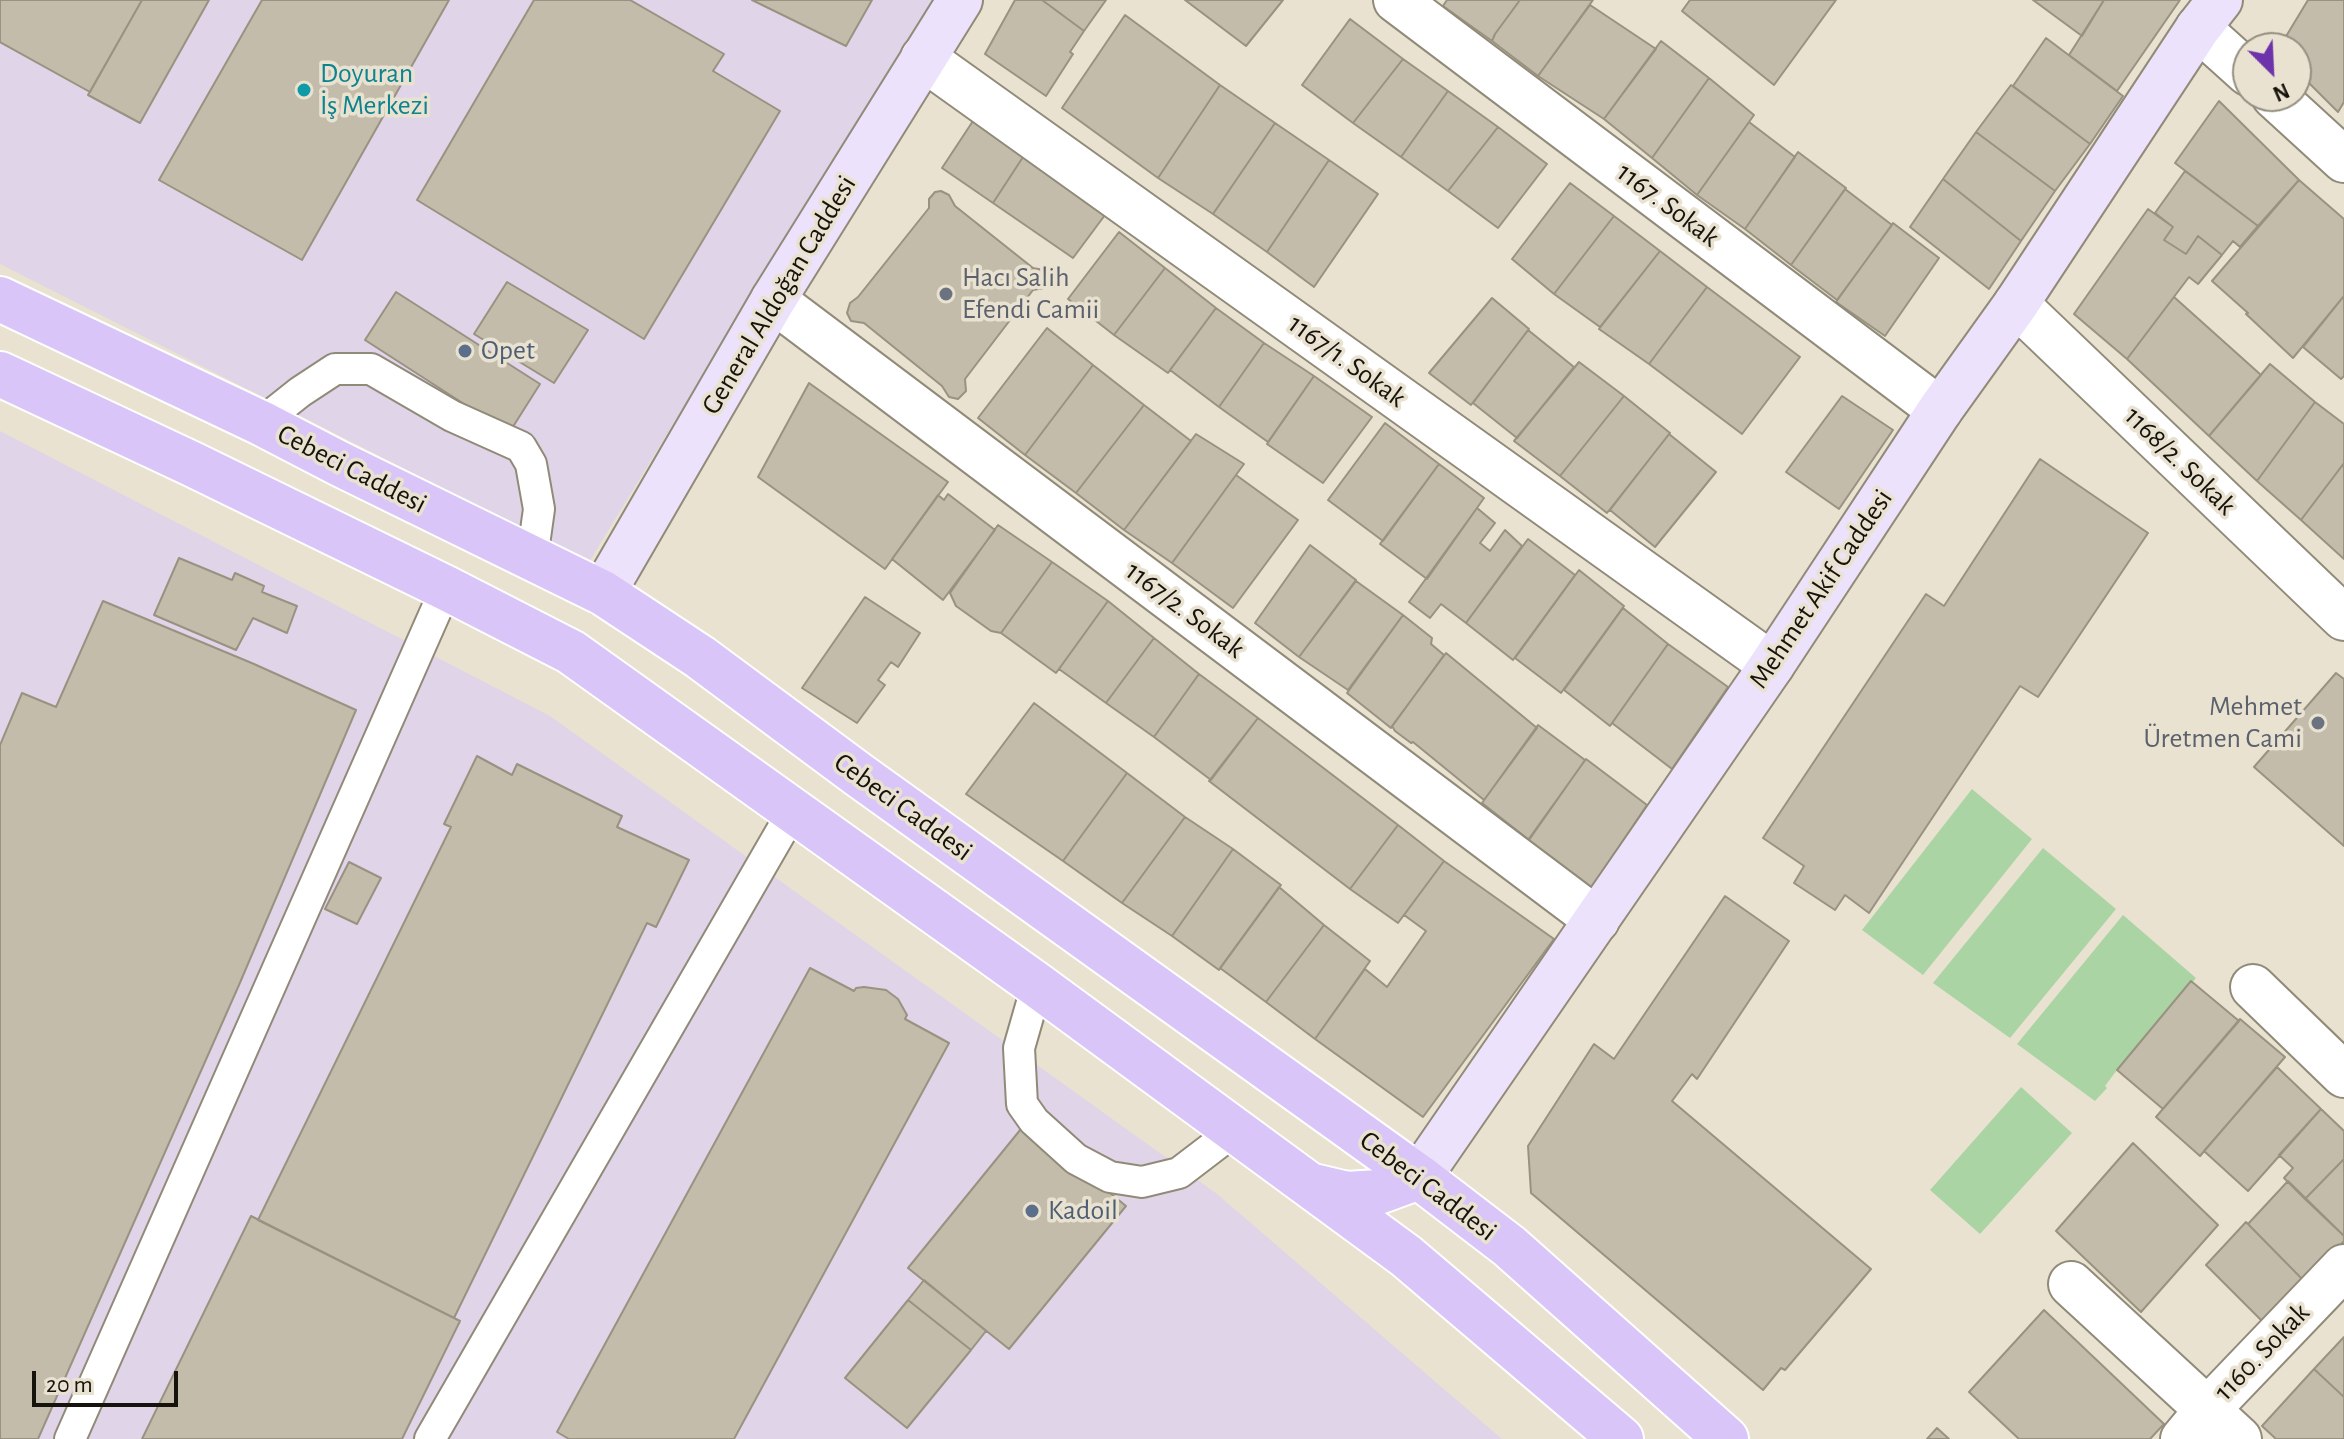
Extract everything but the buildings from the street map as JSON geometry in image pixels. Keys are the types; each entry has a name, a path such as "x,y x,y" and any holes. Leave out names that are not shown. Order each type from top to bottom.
{"main road":[{"name":"General Aldoğan Caddesi","path":"603,593 773,300 960,0"},
{"name":"Mehmet Akif Caddesi","path":"1419,1177 1772,665 1940,410 2016,304 2209,14"},
{"name":"Cebeci Caddesi","path":"0,299 261,423 603,593 700,657 859,775 1419,1177 1509,1246 1726,1439"},
{"path":"0,374 192,464 571,652 1037,985 1406,1256 1621,1439"},
{"path":"571,652 603,593"},
{"path":"1308,1184 1347,1194 1378,1192 1419,1177"}],"street":[{"name":"1167. Sokak","path":"1396,0 1940,410"},
{"path":"2209,14 2232,49"},
{"name":"1167/1. Sokak","path":"923,58 1772,665"},
{"path":"2292,112 2344,160"},
{"name":"1167/2. Sokak","path":"773,300 1597,920"},
{"name":"1168/2. Sokak","path":"2016,304 2344,618"},
{"path":"2253,987 2344,1075"},
{"name":"1160. Sokak","path":"2195,1424 2344,1267"},
{"path":"2071,1284 2195,1424 2239,1439"}],"lane":[{"path":"261,423 335,369 371,369 452,416 521,447 531,464 539,509 532,559"},
{"path":"70,1439 446,588"},
{"path":"430,1439 793,811"},
{"path":"1037,985 1019,1048 1022,1104 1034,1121 1076,1159 1110,1177 1142,1182 1179,1173 1234,1131"}],"shaded area":[{"path":"0,0 932,0 589,562 0,264"},
{"path":"0,431 550,716 1217,1194 1502,1439 0,1439"}],"green space":[{"path":"1972,789 2032,839 1923,975 1862,930"},
{"path":"2043,848 2116,909 2010,1038 1933,983"},
{"path":"2123,915 2196,978 2117,1070 2095,1101 2017,1044"},
{"path":"2021,1087 2072,1133 1980,1234 1930,1190"}],"place":[{"name":"Doyuran İş Merkezi","path":"304,90"},
{"name":"Hacı Salih Efendi Camii","path":"946,294"},
{"name":"Opet","path":"465,351"},
{"name":"Mehmet Üretmen Cami","path":"2318,723"},
{"name":"Kadoil","path":"1032,1211"}]}
